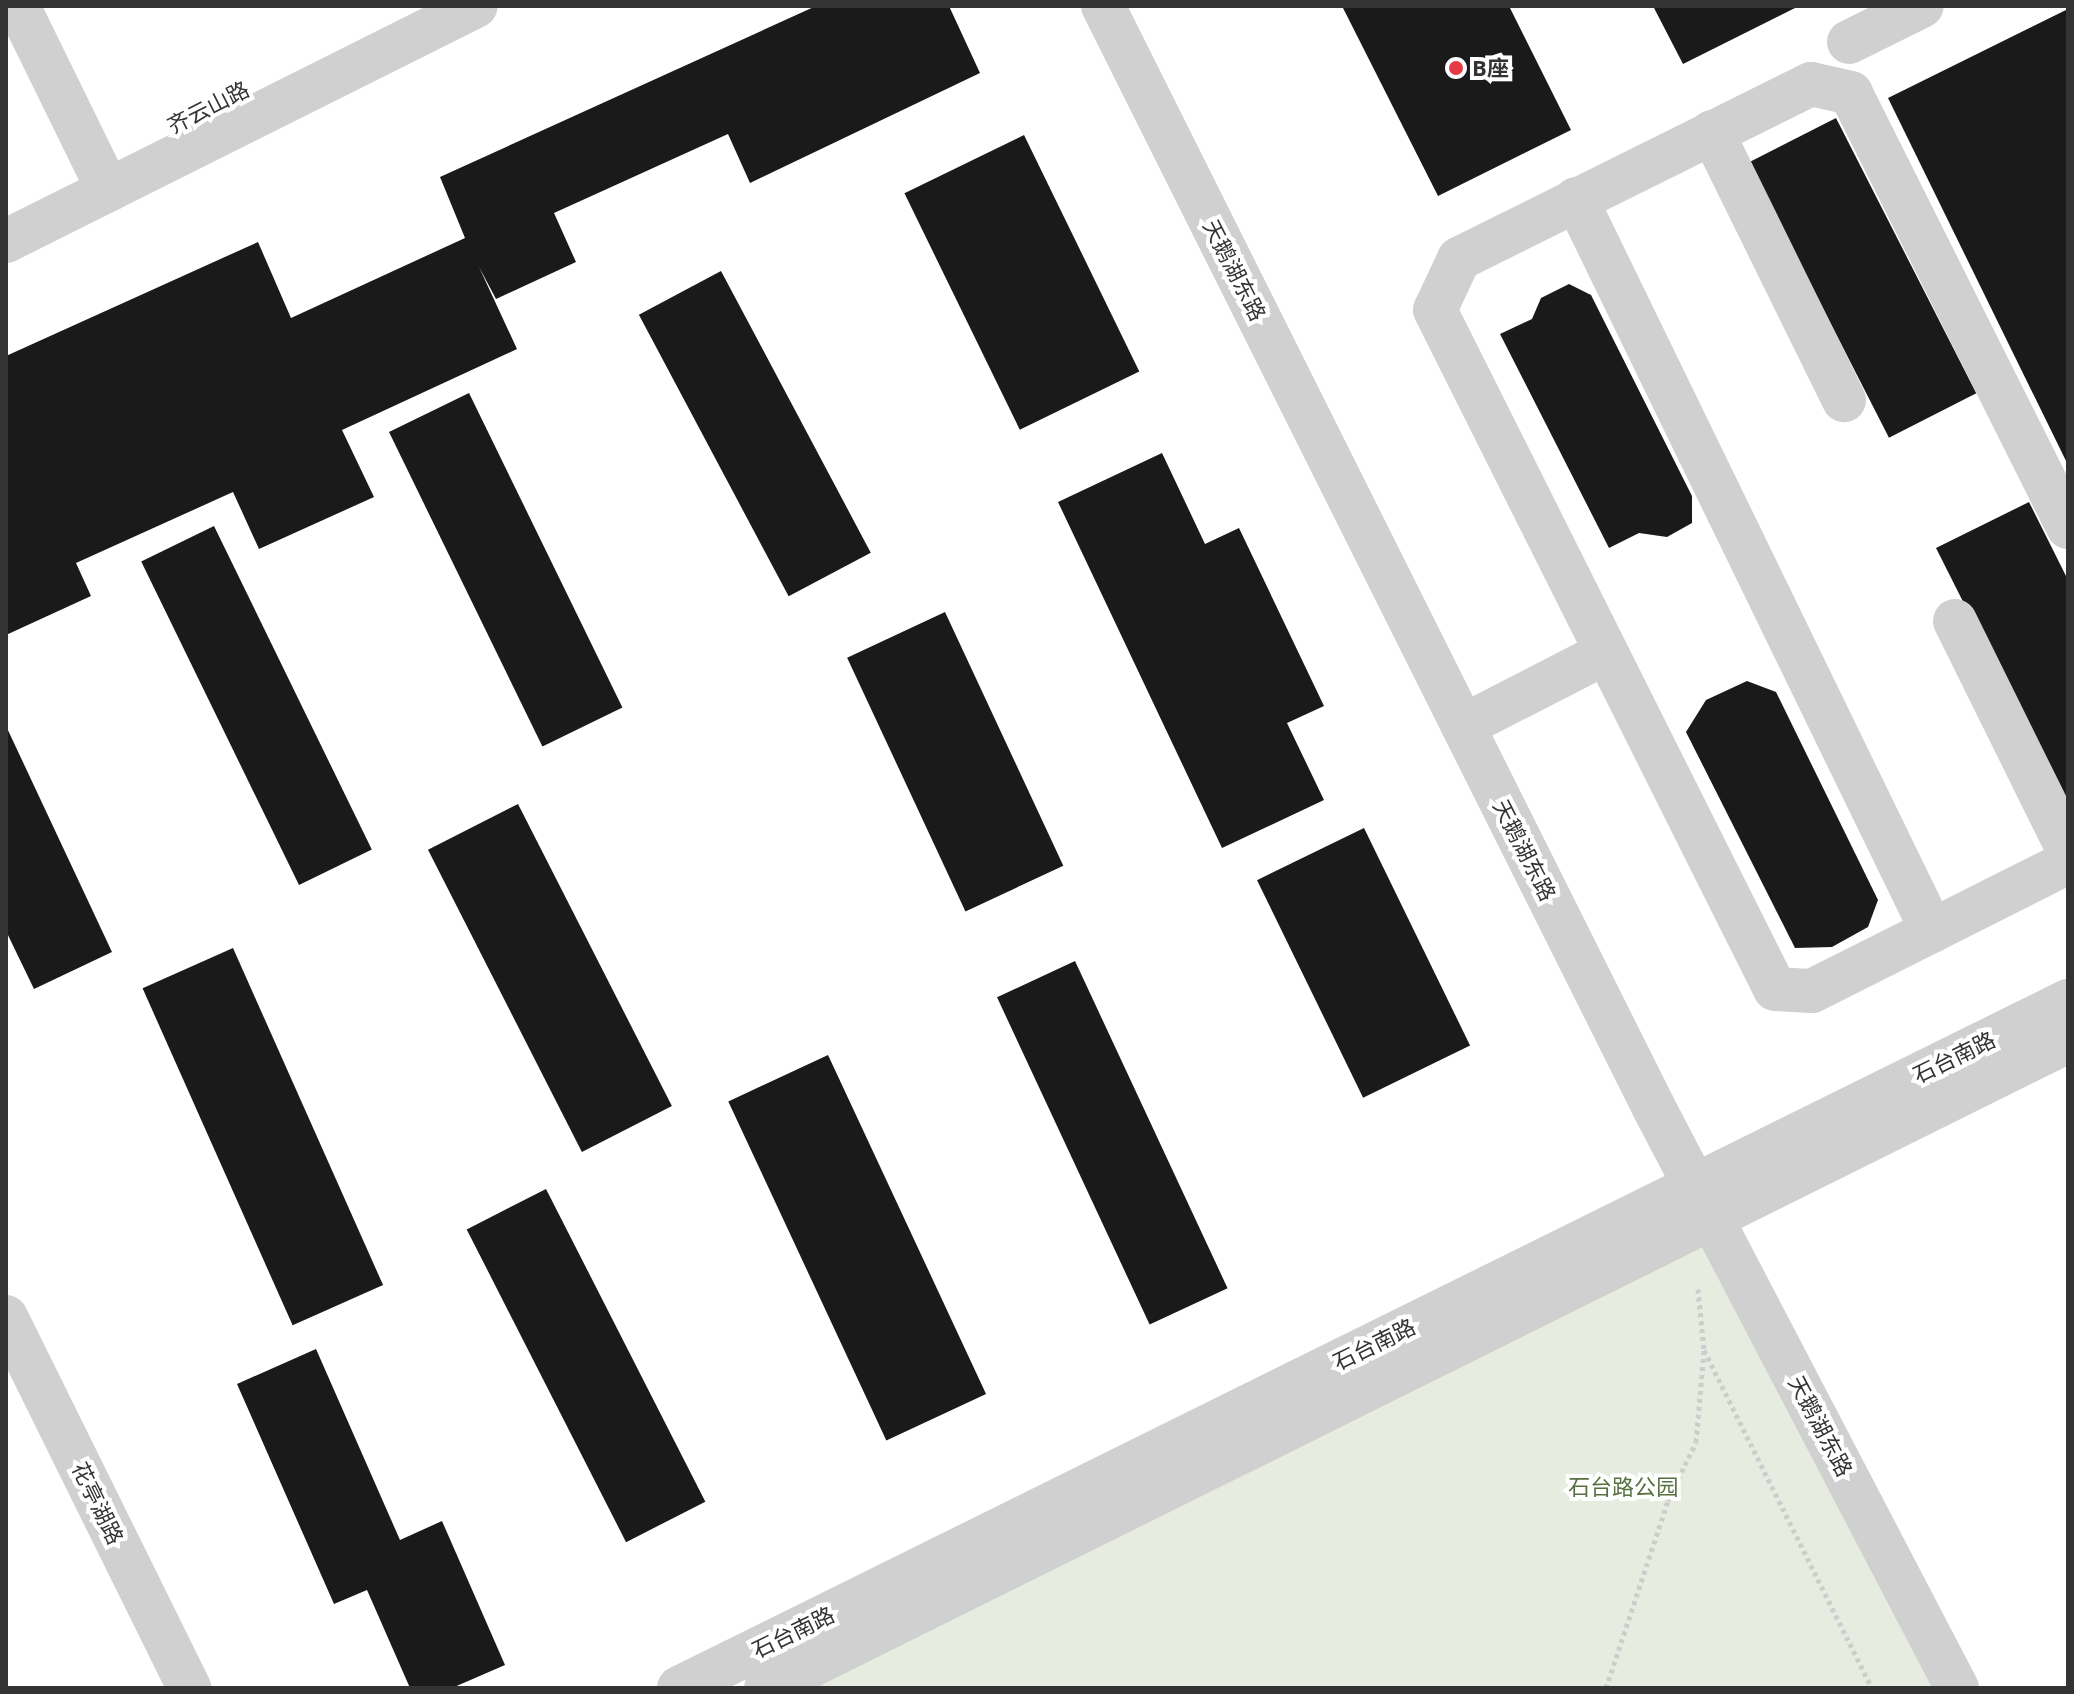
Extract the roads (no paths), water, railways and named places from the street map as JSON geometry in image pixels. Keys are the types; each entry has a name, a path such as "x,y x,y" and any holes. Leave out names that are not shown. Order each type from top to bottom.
{"street":[{"path":"18,6 101,176"},
{"name":"齐云山路","path":"6,207 101,176 409,6"},
{"path":"6,241 101,176 476,6"},
{"name":"天鹅湖东路","path":"1103,6 1463,726 1696,1212 1957,1688"},
{"path":"1849,42 1922,6"},
{"path":"2068,527 1851,93 1811,84 1459,259 1435,310 1775,989 1812,991 2068,862"},
{"path":"1712,132 1844,400"},
{"path":"1576,199 1932,931"},
{"path":"1955,621 2068,850"},
{"path":"1463,726 1605,653"},
{"name":"石台南路","path":"766,1688 1696,1212 2068,1001"},
{"name":"石台南路","path":"679,1688 2068,1041"},
{"name":"花亭湖路","path":"6,1317 189,1688"}],"place":[{"name":"B座","path":"1456,68"}],"park label":[{"name":"石台路公园","path":"1623,1487"}]}
